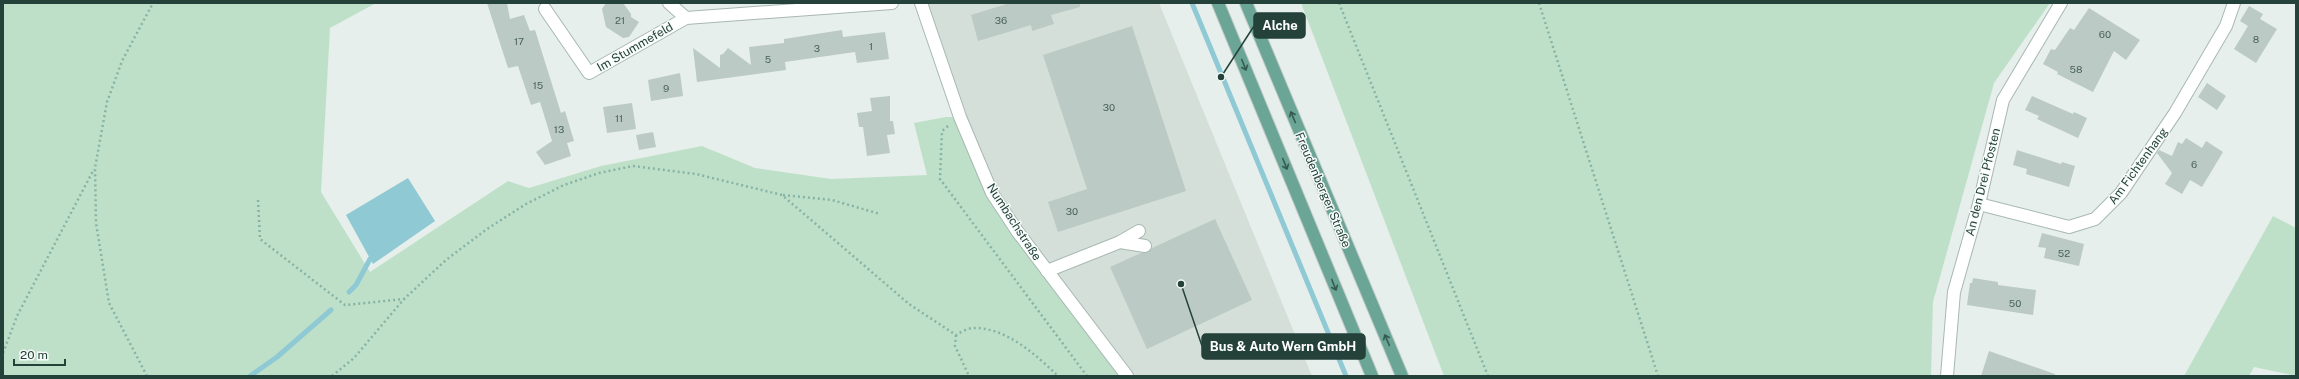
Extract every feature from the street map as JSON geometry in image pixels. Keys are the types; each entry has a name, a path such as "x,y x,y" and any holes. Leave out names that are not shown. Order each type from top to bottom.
{"main road":[{"name":"Freudenberger Straße","path":"1218,3 1372,376"},
{"name":"Freudenberger Straße","path":"1246,3 1402,376"}],"street":[{"name":"Im Stummefeld","path":"670,3 686,18"},
{"name":"Im Stummefeld","path":"545,9 589,74 686,18 892,3"},
{"name":"Numbachstraße","path":"921,3 960,117 992,193 1047,271 1127,376"},
{"name":"An den Drei Pfosten","path":"1946,376 1954,292 1979,204 2003,100 2061,3"},
{"name":"Am Fichtenhang","path":"1979,204 2069,227 2095,219 2121,193 2175,114 2226,26 2234,3"},
{"path":"1047,271 1120,242 1139,231"},
{"path":"1120,242 1145,246"}],"path":[{"path":"147,376 109,303 96,223 95,168 107,102 122,61 153,3"},
{"path":"1339,3 1488,376"},
{"path":"1539,3 1658,376"},
{"path":"960,117 942,130 940,179 1087,376"},
{"path":"332,376 354,358 404,299 446,260 513,212 564,185 598,173 633,166 696,174 782,195 832,200 880,214"},
{"path":"3,353 17,316 95,168"},
{"path":"782,195 910,304 956,334"},
{"path":"258,200 260,239 345,305 404,299"},
{"path":"956,334 972,328 998,333 1034,354 1058,376"},
{"path":"956,334 955,346 969,376"}],"shaded area":[{"path":"921,3 1159,3 1312,376 1127,376 992,193"}],"green space":[{"path":"3,3 376,3 330,28 321,192 370,272 508,181 529,188 601,166 702,146 755,168 831,179 927,175 914,123 946,117 960,117 992,193 1127,376 3,376"},
{"path":"1301,3 2050,3 1994,83 1933,302 1931,376 1444,376"},
{"path":"2273,216 2296,228 2296,376 2254,367 2249,376 2184,376"}],"water":[{"path":"408,178 435,221 373,264 346,215"}],"building":[{"path":"487,3 507,3 510,19 524,15 530,31 535,30 561,113 565,111 574,141 567,143 571,156 545,165 536,152 552,141 540,102 531,105 518,66 508,68"},
{"path":"606,3 623,3 631,14 631,17 639,22 629,37 623,38 606,27 602,9"},
{"path":"1010,3 1080,3 1080,7 1051,15 1054,24 1032,31 1031,25 978,41 971,15"},
{"path":"2249,6 2263,14 2260,19 2277,29 2256,63 2234,49 2248,26 2240,21"},
{"path":"2089,8 2140,40 2126,60 2114,51 2093,92 2057,74 2058,72 2043,64 2051,49 2055,50 2070,28 2074,30"},
{"path":"1132,26 1186,191 1058,232 1048,202 1087,189 1043,55"},
{"path":"842,30 843,37 885,32 889,59 857,63 855,52 785,62 786,70 697,82 693,48 720,68 720,55 723,54 728,48 751,65 749,47 784,43 784,39"},
{"path":"680,73 683,96 651,101 648,80"},
{"path":"2207,83 2226,96 2217,110 2198,97"},
{"path":"890,96 890,121 893,121 895,134 887,135 890,153 867,156 863,127 859,127 857,113 872,111 870,98"},
{"path":"2032,96 2073,114 2074,112 2087,118 2078,138 2037,119 2039,116 2025,110"},
{"path":"632,103 636,129 607,133 603,107"},
{"path":"653,132 656,147 639,150 636,135"},
{"path":"2186,138 2202,148 2206,141 2223,152 2202,187 2190,180 2182,194 2165,184 2172,173 2157,153 2159,150 2172,156 2178,142 2182,144"},
{"path":"2017,150 2061,164 2062,162 2075,166 2069,187 2026,174 2027,169 2013,165"},
{"path":"1215,219 1252,300 1147,349 1110,267 1141,253 1148,253 1152,248"},
{"path":"2042,233 2084,244 2079,266 2044,258 2046,248 2038,247"},
{"path":"1973,278 1998,282 1998,285 2036,290 2033,315 1967,305 1970,283 1972,283"},
{"path":"1989,351 2055,374 2054,376 1981,376"}],"waterway":[{"path":"1192,3 1346,376"},
{"path":"349,292 356,285 370,259"},
{"path":"250,376 277,357 331,310"}],"place":[{"name":"Alche","path":"1221,77"},
{"name":"Bus & Auto Wern GmbH","path":"1181,284"}]}
